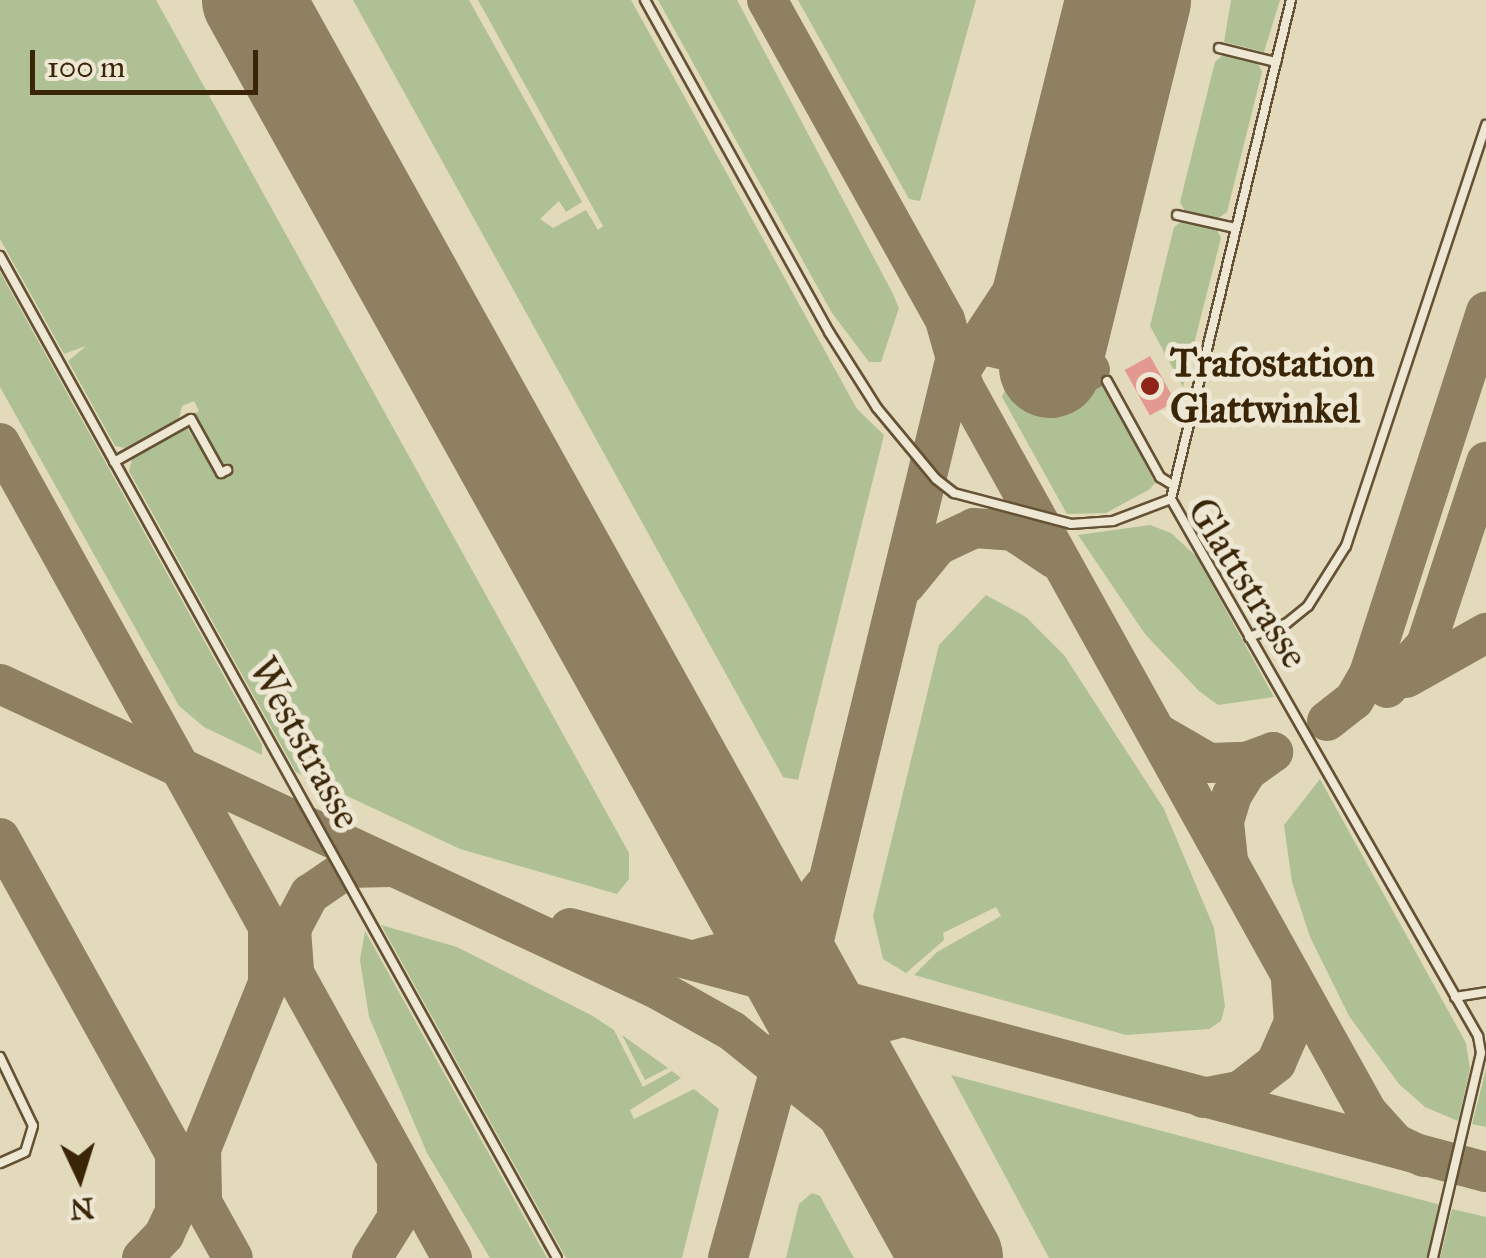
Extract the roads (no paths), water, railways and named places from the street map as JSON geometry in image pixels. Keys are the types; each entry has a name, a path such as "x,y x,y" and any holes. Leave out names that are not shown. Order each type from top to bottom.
{"lane":[{"name":"Glattstrasse","path":"645,0 829,332 877,408 936,479 954,493 1071,524 1114,521 1171,500 1455,997 1482,1036 1433,1258"},
{"path":"1171,500 1171,484 1292,0"},
{"path":"1219,48 1276,62"},
{"path":"1248,637 1287,623 1308,606 1346,546 1486,125"},
{"path":"1177,215 1234,228"},
{"name":"Weststrasse","path":"0,256 558,1258"},
{"path":"1107,382 1160,477 1171,484"},
{"path":"114,462 192,414 222,473 227,470"},
{"path":"1455,997 1486,992"},
{"path":"0,1057 30,1112 33,1134 24,1152 0,1163"}],"place":[{"name":"Trafostation Glattwinkel","path":"1150,386"}]}
